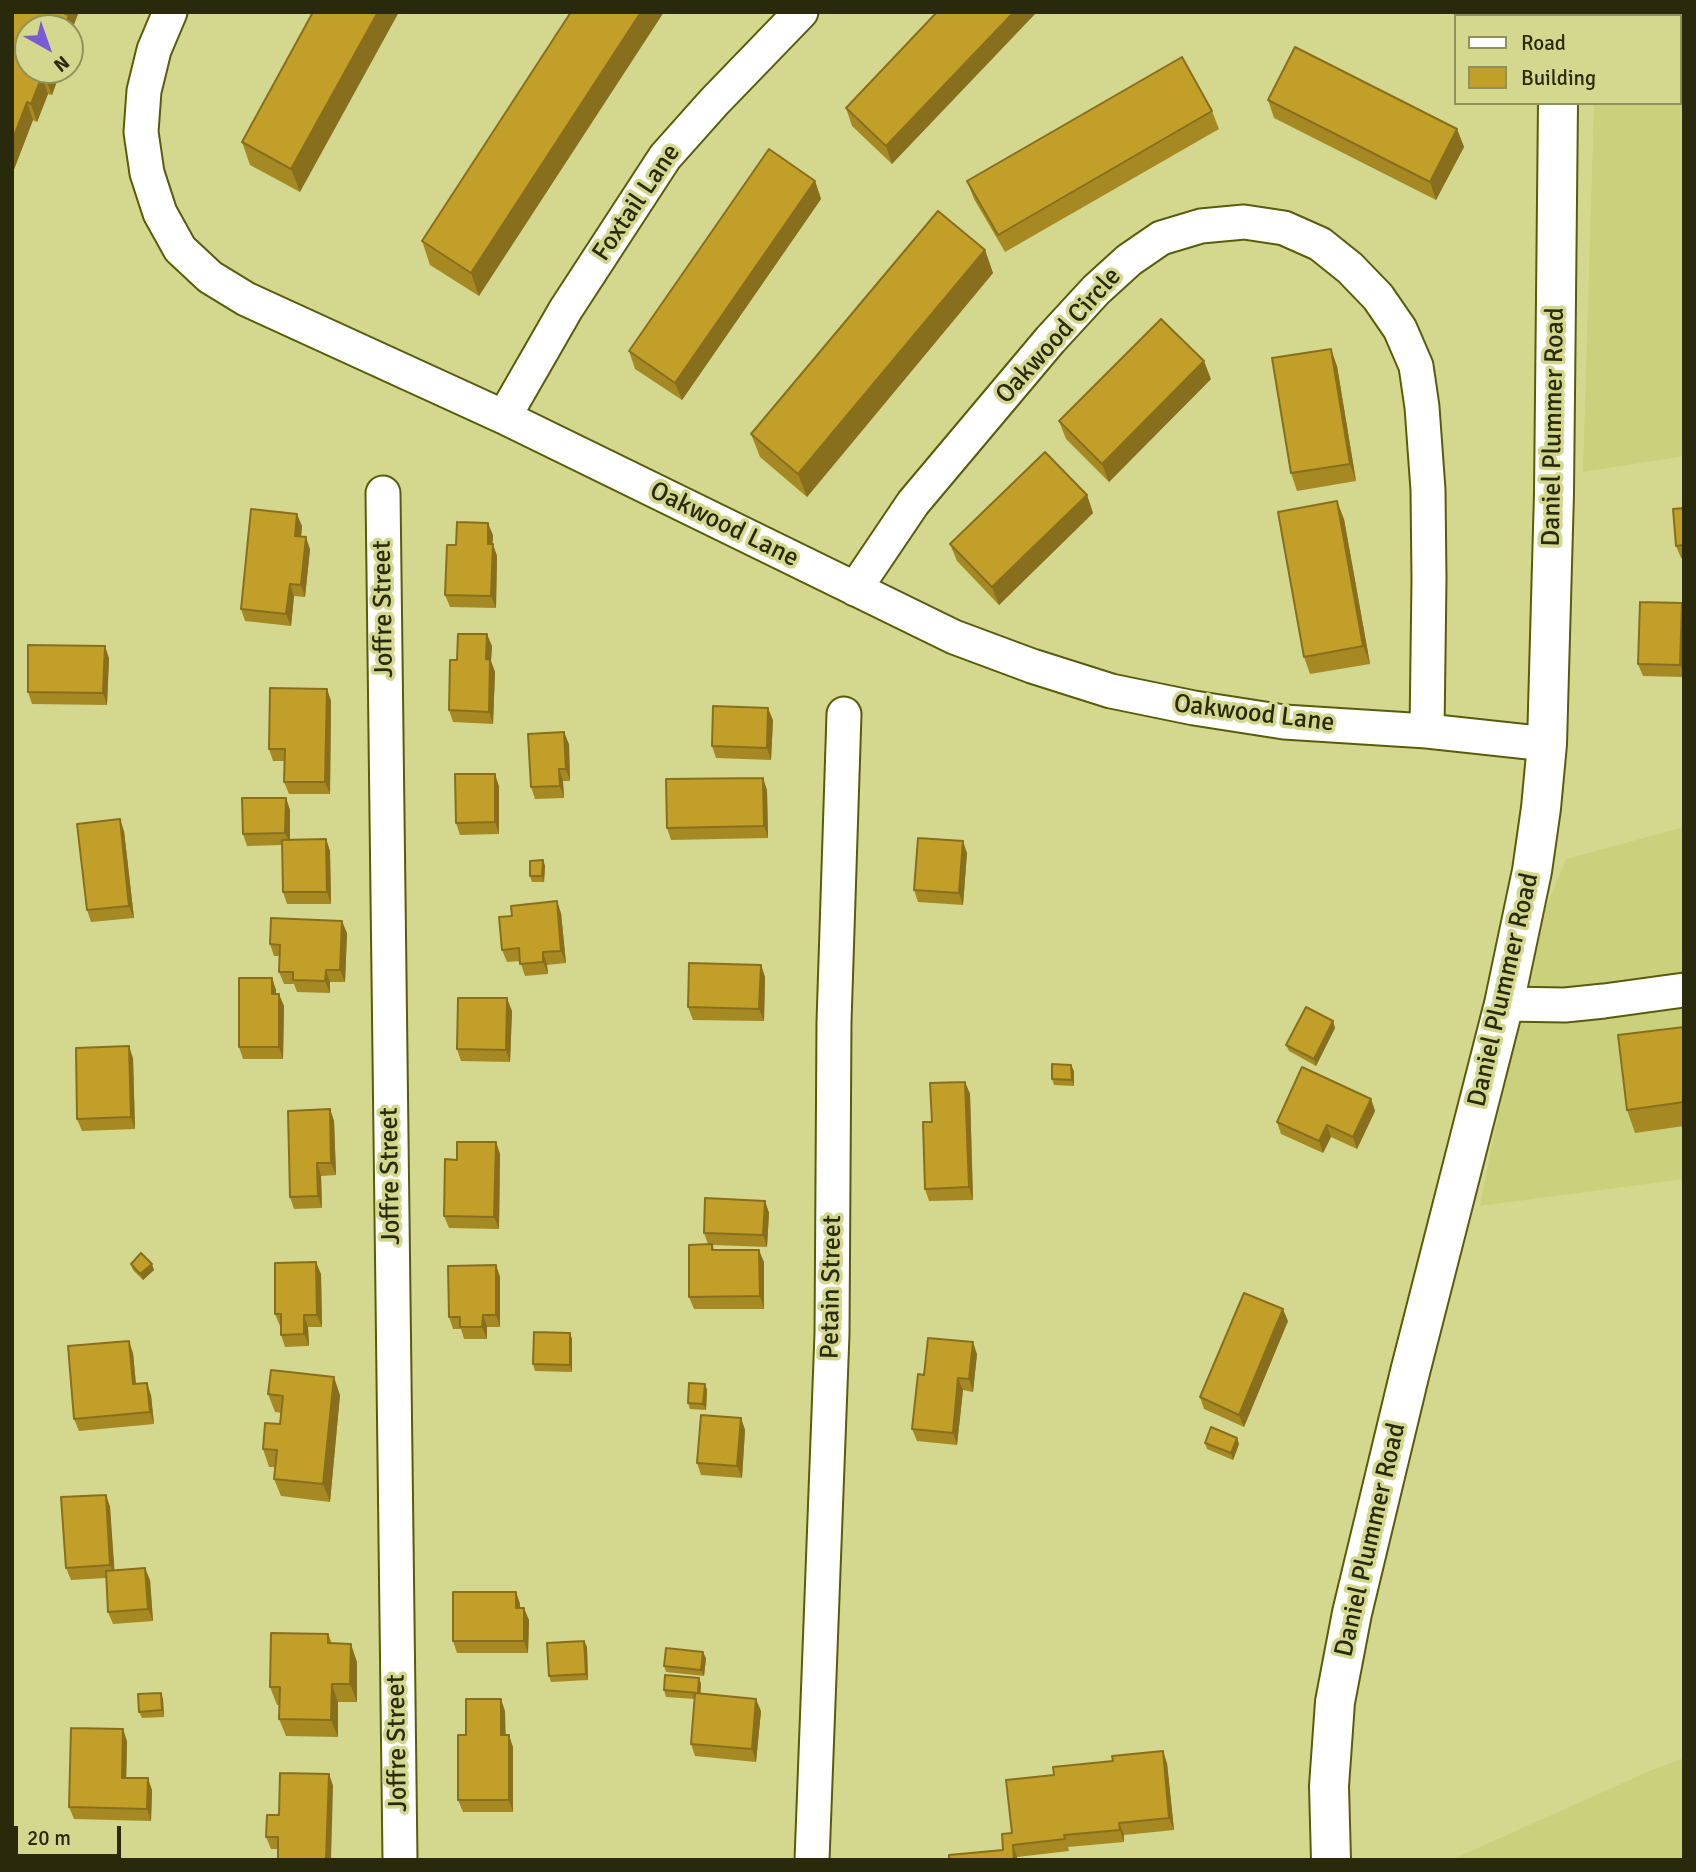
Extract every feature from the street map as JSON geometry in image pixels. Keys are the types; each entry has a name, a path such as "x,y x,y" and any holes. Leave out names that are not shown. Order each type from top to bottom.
{"street":[{"name":"Oakwood Lane","path":"170,12 154,50 144,91 141,132 147,173 160,213 180,249 210,277 246,299 504,417 954,637 1032,666 1111,691 1284,722 1427,731 1547,744"},
{"name":"Foxtail Lane","path":"504,417 566,309 665,157 801,12"},
{"name":"Daniel Plummer Road","path":"1331,1860 1329,1786 1335,1702 1352,1613 1413,1359 1504,1004 1532,871 1541,808 1547,744 1554,493 1558,105"},
{"name":"Oakwood Circle","path":"855,589 913,503 1050,340 1096,290 1129,260 1161,238 1201,226 1244,222 1284,228 1320,244 1350,268 1378,297 1400,329 1416,366 1428,490 1430,579 1427,731"},
{"name":"Joffre Street","path":"383,493 400,1860"},
{"name":"Petain Street","path":"812,1860 832,1334 834,1022 845,714"},
{"path":"1504,1004 1565,1005 1604,1002 1684,990"}],"shaded area":[{"path":"1684,103 1684,456 1583,472 1594,105"},
{"path":"1684,827 1684,1179 1480,1206 1534,936 1566,859"},
{"path":"1684,1758 1684,1860 1451,1860 1654,1769"}],"building":[{"path":"13,12 66,12 14,14 14,84 39,84 31,104 27,102 12,141"},
{"path":"313,12 378,12 291,169 242,142"},
{"path":"571,12 641,12 471,273 422,241"},
{"path":"937,12 1014,12 886,146 846,108"},
{"path":"1295,47 1457,129 1430,182 1268,100"},
{"path":"1182,57 1212,111 998,235 967,181"},
{"path":"769,149 815,181 675,383 629,351"},
{"path":"938,211 985,250 798,474 751,434"},
{"path":"1161,319 1204,361 1102,464 1059,421"},
{"path":"1331,349 1350,464 1291,473 1272,358"},
{"path":"1045,452 1087,495 992,587 950,544"},
{"path":"1337,501 1363,646 1304,657 1278,512"},
{"path":"1684,508 1684,545 1676,546 1673,509"},
{"path":"251,509 297,514 295,536 306,537 301,585 290,584 286,614 241,609"},
{"path":"457,522 488,523 488,544 493,544 491,596 445,595 447,545 456,545"},
{"path":"1640,602 1682,603 1680,665 1638,664"},
{"path":"458,634 487,634 486,659 490,660 489,712 449,710 450,660 457,660"},
{"path":"28,645 105,646 103,693 28,692"},
{"path":"270,688 327,689 325,782 284,782 285,749 269,749"},
{"path":"713,706 768,708 767,748 712,746"},
{"path":"564,732 566,769 559,769 560,786 531,787 528,734"},
{"path":"455,774 495,774 495,822 456,823"},
{"path":"763,778 764,826 667,828 666,779"},
{"path":"242,798 286,798 285,833 243,834"},
{"path":"120,819 129,906 87,910 77,824"},
{"path":"918,838 963,841 959,893 914,890"},
{"path":"326,839 327,892 283,892 282,840"},
{"path":"543,860 542,876 530,876 530,861"},
{"path":"557,901 561,951 543,952 543,962 520,964 519,948 502,950 499,917 512,916 511,906"},
{"path":"271,918 342,921 340,970 326,970 325,981 293,980 293,972 279,972 280,945 270,944"},
{"path":"689,963 761,965 759,1009 688,1007"},
{"path":"239,978 272,978 272,994 279,994 279,1047 239,1047"},
{"path":"458,998 507,998 506,1050 457,1049"},
{"path":"1306,1007 1333,1021 1314,1059 1286,1045"},
{"path":"1684,1027 1684,1102 1627,1110 1618,1035"},
{"path":"129,1046 131,1117 77,1119 76,1048"},
{"path":"1052,1064 1071,1065 1072,1080 1052,1079"},
{"path":"1302,1067 1371,1099 1353,1137 1327,1125 1319,1141 1277,1122"},
{"path":"965,1082 969,1187 925,1189 923,1122 932,1122 930,1083"},
{"path":"330,1109 331,1163 317,1163 318,1196 290,1197 288,1111"},
{"path":"457,1142 496,1142 494,1217 444,1216 445,1159 457,1160"},
{"path":"705,1198 765,1201 763,1235 704,1233"},
{"path":"712,1244 712,1250 759,1250 760,1296 689,1297 689,1245"},
{"path":"141,1253 152,1264 140,1274 131,1264"},
{"path":"316,1262 317,1315 304,1315 304,1334 281,1335 281,1314 275,1314 275,1263"},
{"path":"496,1265 496,1315 483,1315 482,1327 460,1327 460,1317 449,1317 448,1266"},
{"path":"1244,1293 1283,1309 1239,1415 1200,1397"},
{"path":"534,1332 570,1333 570,1365 533,1364"},
{"path":"928,1338 973,1342 969,1379 958,1378 953,1433 912,1429 918,1374 924,1375"},
{"path":"129,1341 133,1384 147,1383 150,1412 74,1419 68,1346"},
{"path":"271,1370 334,1377 323,1484 274,1479 277,1450 263,1449 265,1423 280,1424 283,1396 268,1394"},
{"path":"689,1383 705,1384 703,1404 688,1403"},
{"path":"701,1415 741,1418 737,1466 697,1463"},
{"path":"1211,1427 1237,1438 1231,1453 1205,1443"},
{"path":"106,1495 110,1565 66,1568 61,1497"},
{"path":"145,1568 148,1609 108,1612 106,1571"},
{"path":"453,1592 516,1592 516,1608 524,1608 524,1641 453,1641"},
{"path":"271,1633 328,1634 328,1643 351,1644 350,1684 332,1684 331,1720 279,1719 280,1687 270,1687"},
{"path":"584,1641 586,1674 549,1676 547,1643"},
{"path":"666,1648 703,1652 701,1670 664,1666"},
{"path":"665,1675 699,1678 698,1693 664,1690"},
{"path":"161,1693 162,1710 139,1712 138,1694"},
{"path":"695,1693 756,1699 752,1749 691,1744"},
{"path":"466,1699 501,1699 501,1735 509,1735 509,1800 458,1800 458,1735 466,1735"},
{"path":"71,1728 123,1729 122,1778 148,1778 147,1809 69,1807"},
{"path":"1163,1751 1169,1818 1119,1823 1120,1830 1064,1835 1065,1839 1013,1845 1014,1860 949,1860 949,1855 1003,1850 1002,1834 1012,1833 1006,1780 1054,1775 1053,1767 1113,1761 1112,1756"},
{"path":"280,1773 329,1774 326,1860 278,1860 278,1837 266,1837 267,1815 279,1815"}]}
